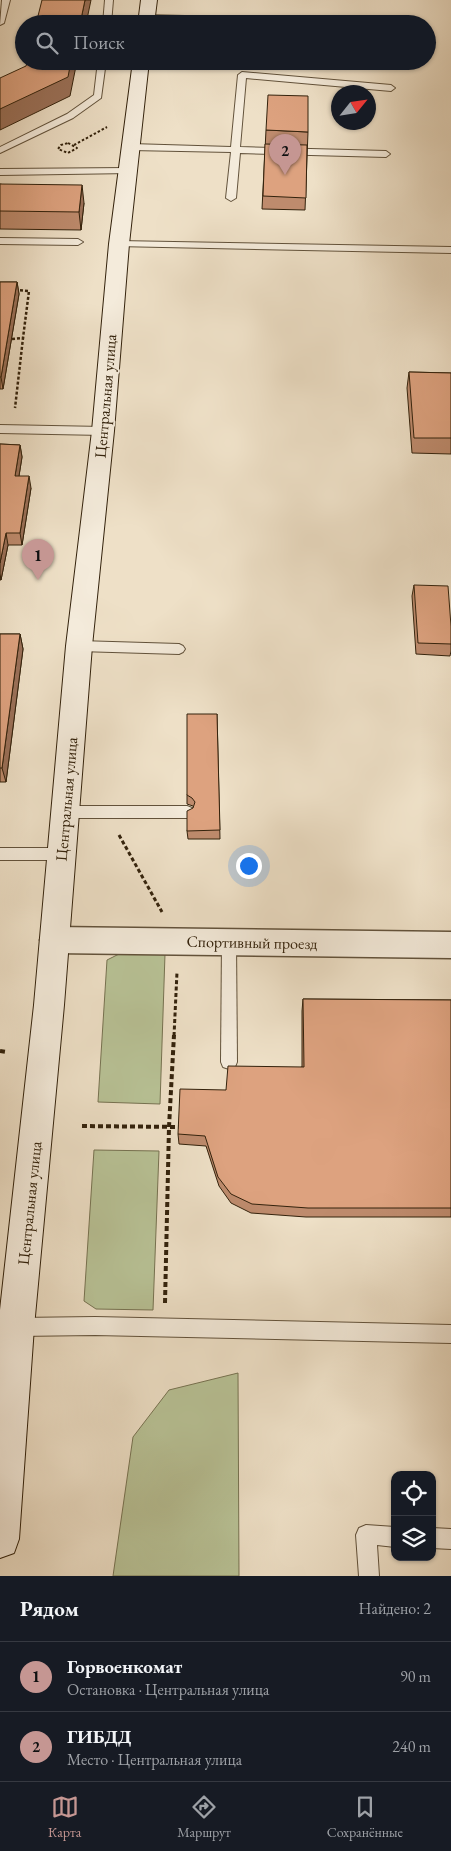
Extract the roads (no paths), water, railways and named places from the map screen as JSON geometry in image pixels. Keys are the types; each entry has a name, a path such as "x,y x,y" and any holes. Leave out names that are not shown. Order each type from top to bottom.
{"main road":[{"path":"147,15 149,0"},
{"name":"Центральная улица","path":"0,1538 16,1327 49,1005 79,646 103,431 119,244 140,70"}],"street":[{"name":"Спортивный проезд","path":"54,940 178,940 451,945"}],"lane":[{"path":"0,23 6,0"},
{"path":"108,15 109,0"},
{"path":"0,150 70,116 98,96 101,70"},
{"path":"231,198 242,75 391,88"},
{"path":"131,147 386,154"},
{"path":"0,172 128,172"},
{"path":"0,241 78,242"},
{"path":"119,244 451,250"},
{"path":"0,430 103,431"},
{"path":"79,646 179,649"},
{"path":"65,812 187,812"},
{"path":"0,854 61,854"},
{"path":"229,941 229,1062"},
{"path":"16,1327 60,1326 451,1334"},
{"path":"369,1576 366,1535 391,1537"},
{"path":"436,1538 451,1539"}],"place":[{"name":"ГИБДД","path":"285,175"},
{"name":"Горвоенкомат","path":"38,580"}]}
